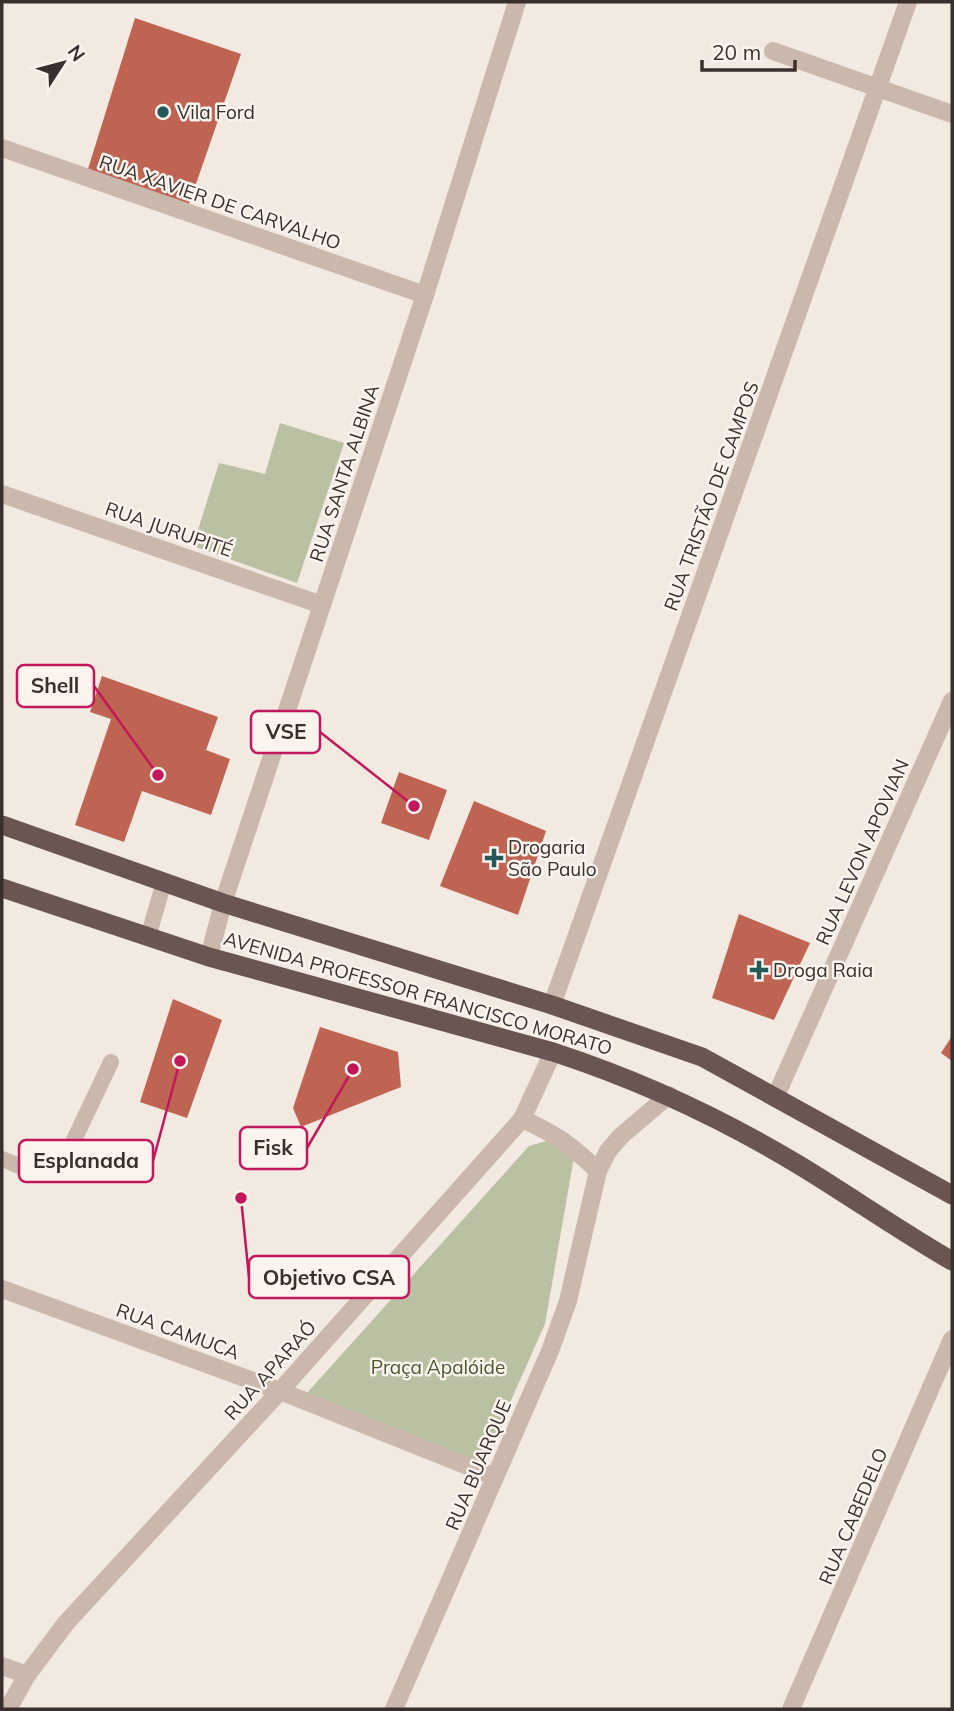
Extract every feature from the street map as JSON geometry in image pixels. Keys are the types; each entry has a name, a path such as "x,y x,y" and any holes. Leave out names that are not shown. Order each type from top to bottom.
{"highway":[{"name":"AVENIDA PROFESSOR FRANCISCO MORATO","path":"2,825 223,903 552,1005 702,1057 952,1195"},
{"name":"AVENIDA PROFESSOR FRANCISCO MORATO","path":"2,888 209,957 607,1069 669,1095 796,1164 952,1261"}],"street":[{"name":"RUA SANTA ALBINA","path":"209,957 223,903 425,295 517,2"},
{"name":"RUA TRISTÃO DE CAMPOS","path":"552,1005 908,2"},
{"path":"773,51 952,114"},
{"name":"RUA XAVIER DE CARVALHO","path":"2,148 425,295"},
{"name":"RUA JURUPITÉ","path":"2,494 322,604"},
{"name":"RUA LEVON APOVIAN","path":"775,1098 952,701"},
{"name":"RUA APARAÓ","path":"8,1709 27,1675 66,1623 280,1391 522,1119 553,1052"},
{"name":"RUA BUARQUE","path":"394,1709 550,1351 568,1301 598,1171 608,1151 621,1136 669,1095"},
{"path":"522,1119 554,1133 598,1171"},
{"name":"RUA CAMUCA","path":"2,1289 280,1391 495,1477"},
{"name":"RUA CABEDELO","path":"791,1709 952,1339"},
{"path":"2,1666 27,1675"}],"lane":[{"path":"148,937 163,882"},
{"path":"2,1160 37,1172 55,1171 64,1161 111,1062"}],"green space":[{"path":"280,423 344,443 297,583 193,546 219,463 265,474"},
{"name":"Praça Apalóide","path":"557,1138 574,1157 545,1324 480,1470 298,1403 529,1146"}],"building":[{"name":"Vila Ford","path":"135,18 241,54 189,204 88,169"},
{"path":"102,676 218,717 206,750 230,759 211,815 142,791 124,842 75,825 111,719 90,712"},
{"path":"399,772 447,790 429,840 381,823"},
{"name":"Drogaria São Paulo","path":"474,801 546,831 518,915 440,886"},
{"name":"Droga Raia","path":"739,914 810,943 774,1020 712,998"},
{"path":"173,999 222,1020 187,1118 140,1102"},
{"path":"320,1027 398,1052 401,1087 301,1127 293,1108"},
{"path":"952,1036 952,1061 941,1053"}],"place":[{"name":"Vila Ford","path":"163,112"},
{"name":"Shell","path":"158,775"},
{"name":"VSE","path":"414,806"},
{"name":"Drogaria São Paulo","path":"494,858"},
{"name":"Droga Raia","path":"759,970"},
{"name":"Esplanada","path":"180,1061"},
{"name":"Fisk","path":"353,1069"},
{"name":"Objetivo CSA","path":"241,1198"}]}
